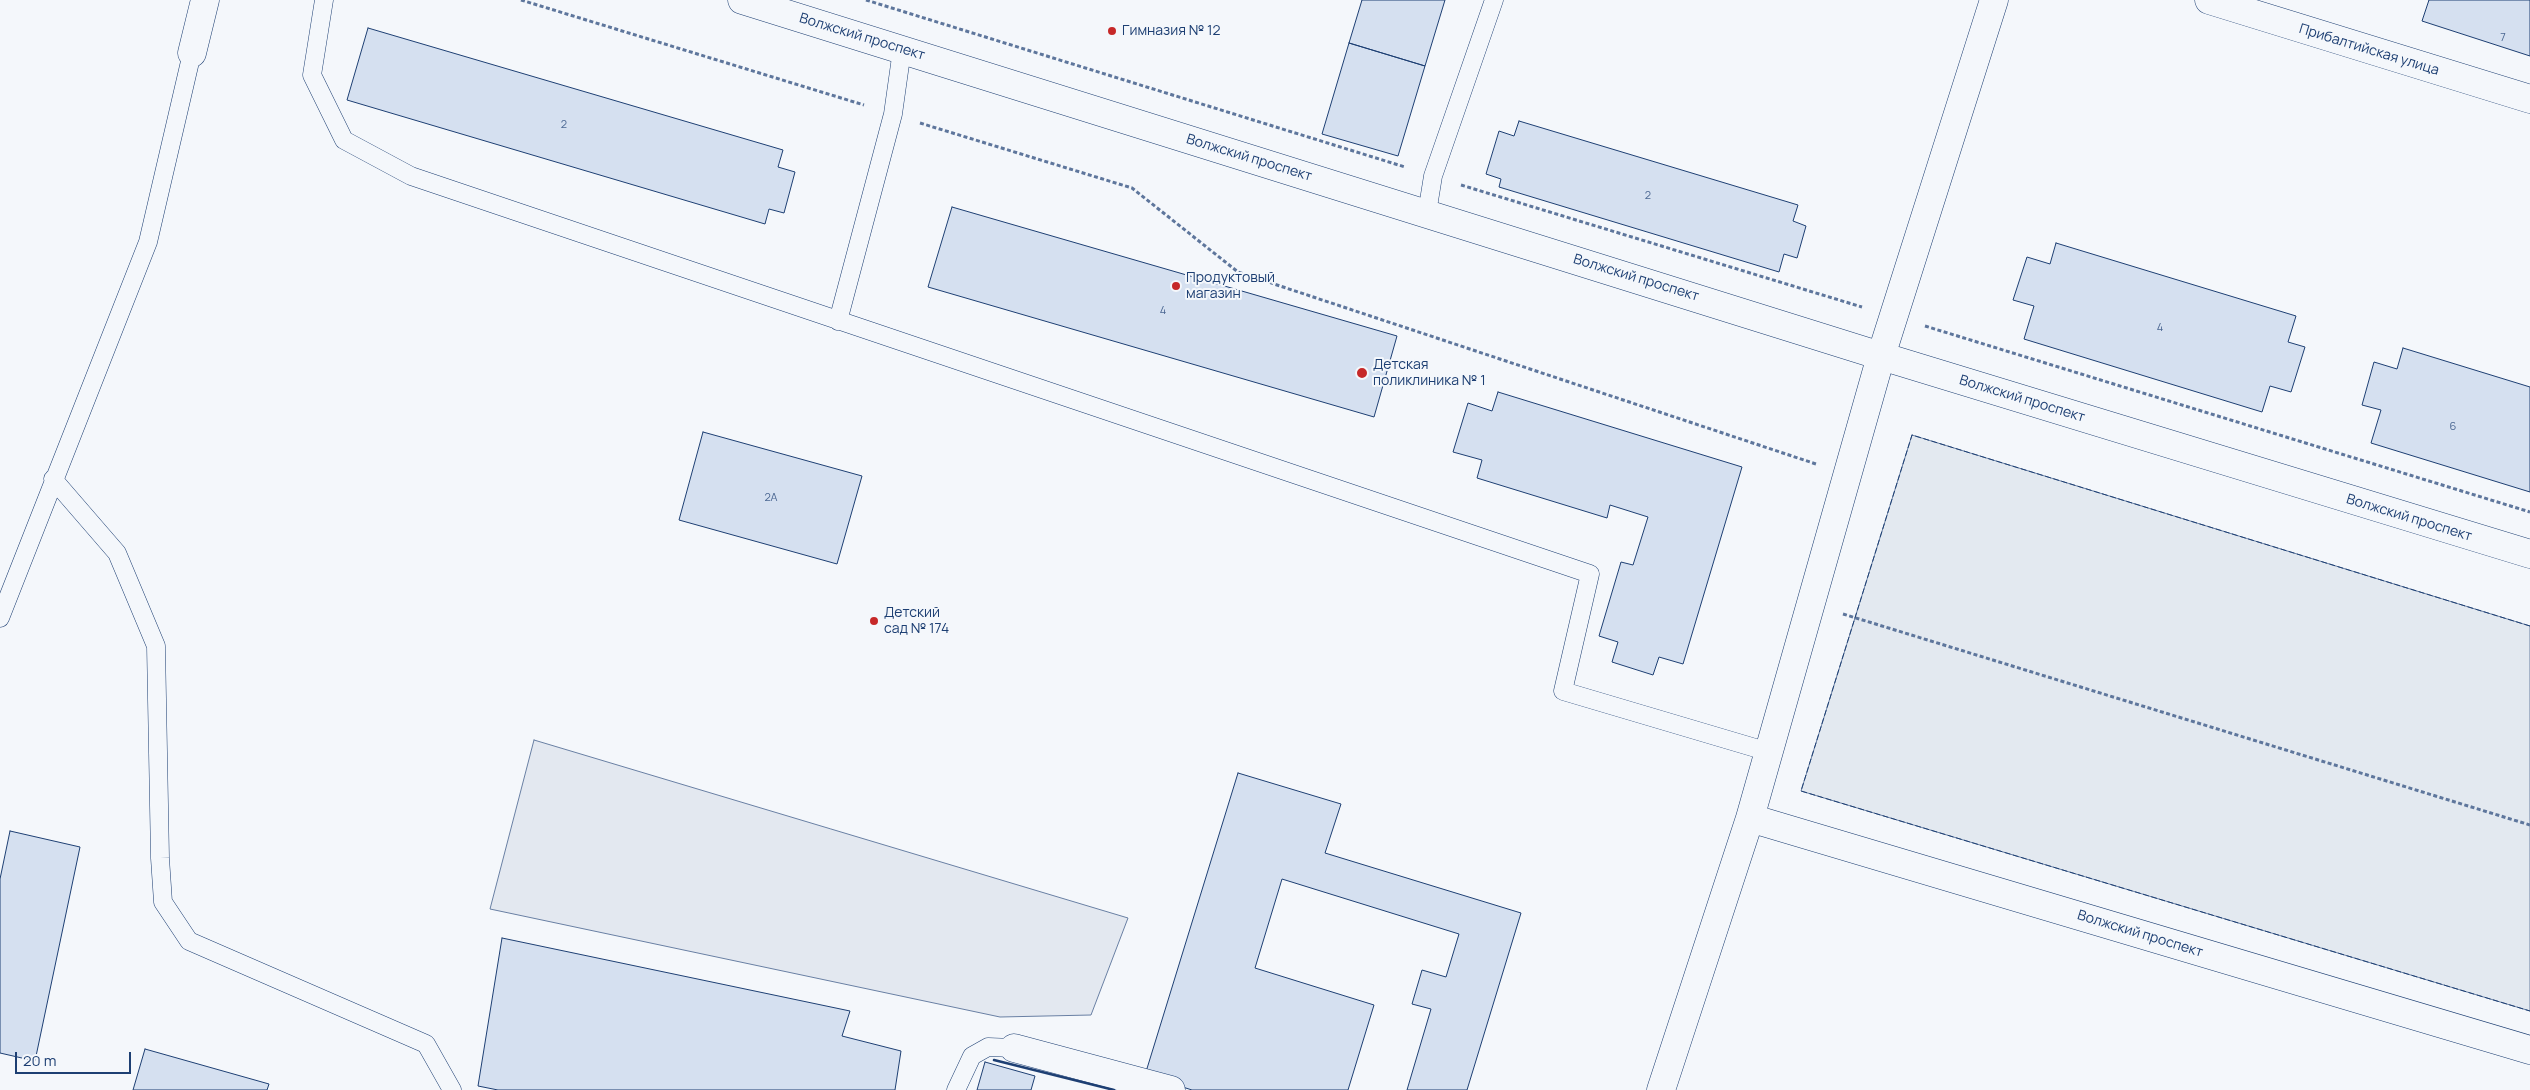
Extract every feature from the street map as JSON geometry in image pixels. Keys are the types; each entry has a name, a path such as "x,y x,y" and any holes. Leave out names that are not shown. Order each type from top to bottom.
{"street":[{"path":"192,53 205,0"},
{"name":"Волжский проспект","path":"742,0 1881,356 2530,554"},
{"path":"1661,1090 1750,818 1881,356 1994,0"},
{"name":"Прибалтийская улица","path":"2209,0 2530,99"},
{"name":"Волжский проспект","path":"1750,818 2530,1050"},
{"path":"1014,1048 1171,1090"}],"lane":[{"path":"324,0 312,75 344,140 412,176 1590,574 1563,691 1769,752"},
{"path":"1427,213 1433,176 1494,0"},
{"path":"838,320 893,114 902,50"},
{"path":"0,618 53,479 148,242 192,53"},
{"path":"53,479 117,553 156,646 160,858 163,902 189,941 426,1044 452,1090"},
{"path":"956,1090 972,1056 988,1047 1014,1048"}],"path":[{"path":"521,0 1132,188 1238,272 1848,474"},
{"path":"866,0 2530,512"},
{"path":"1812,604 2530,825"}],"shaded area":[{"path":"1912,435 2530,626 2530,1011 1801,791"},
{"path":"534,740 1128,918 1091,1015 1000,1017 490,909"}],"building":[{"path":"1362,0 1445,0 1425,66 1349,43"},
{"path":"2429,0 2530,0 2530,56 2422,21"},
{"path":"368,28 783,150 778,167 795,172 784,213 769,209 765,224 347,100"},
{"path":"1349,43 1425,66 1398,156 1322,134"},
{"path":"1519,121 1798,205 1793,221 1806,226 1797,258 1784,254 1779,272 1499,187 1501,179 1486,174 1499,131 1514,136"},
{"path":"952,207 1397,336 1374,417 928,287"},
{"path":"2056,243 2296,316 2288,342 2305,347 2291,392 2270,386 2262,412 2024,339 2034,306 2013,300 2027,257 2050,264"},
{"path":"2403,348 2530,387 2530,492 2371,443 2381,410 2362,405 2374,362 2397,369"},
{"path":"1498,392 1742,467 1683,664 1659,657 1653,675 1612,662 1618,642 1599,636 1621,562 1633,565 1648,517 1610,505 1607,518 1477,478 1482,460 1453,452 1468,403 1492,411"},
{"path":"703,432 862,476 837,564 679,520"},
{"path":"1238,773 1341,804 1325,853 1521,913 1467,1090 1407,1090 1431,1009 1412,1004 1422,970 1446,977 1459,934 1282,879 1255,968 1374,1005 1348,1090 1192,1090 1145,1075"},
{"path":"10,831 80,847 35,1061 0,1053 0,879"},
{"path":"502,938 850,1011 842,1036 901,1051 895,1090 498,1090 478,1086"},
{"path":"145,1049 269,1084 267,1090 133,1090"},
{"path":"985,1062 1035,1076 1031,1090 977,1090"}],"fence":[{"path":"2530,626 1912,435 1801,791 2530,1011"}],"wall":[{"path":"994,1060 1114,1090"}],"place":[{"name":"Гимназия № 12","path":"1112,31"},
{"name":"Продуктовый магазин","path":"1176,286"},
{"name":"Детская поликлиника № 1","path":"1362,373"},
{"name":"Детский сад № 174","path":"874,621"}]}
